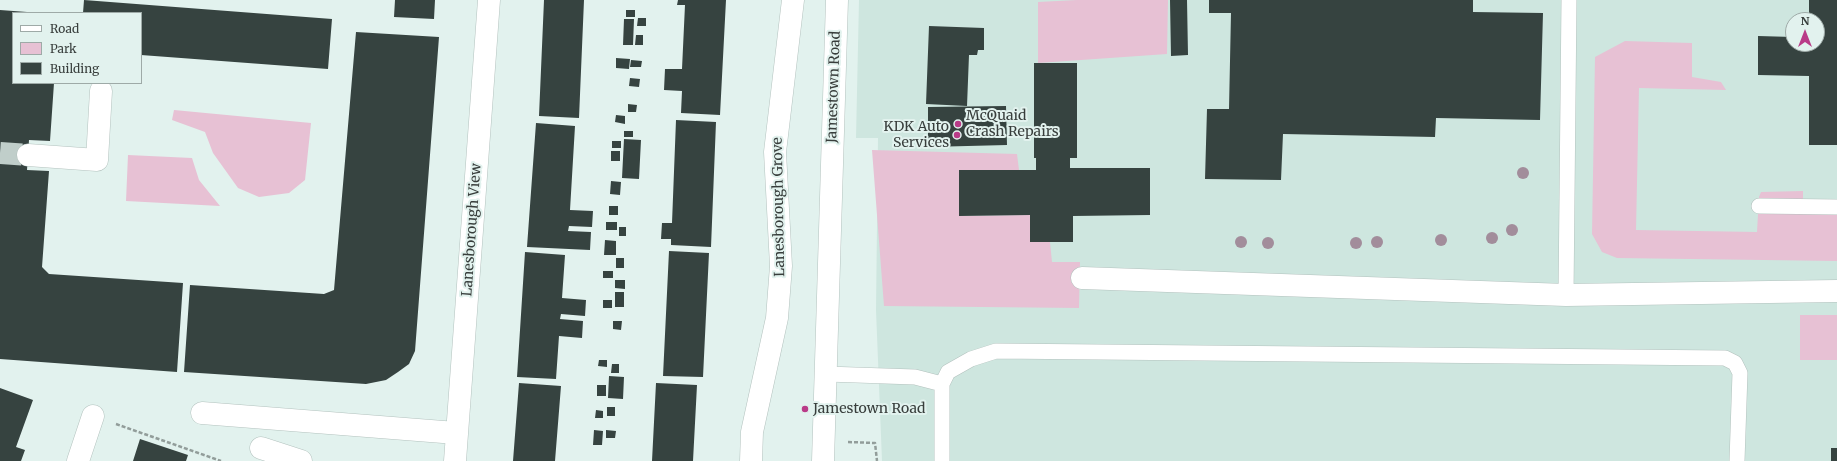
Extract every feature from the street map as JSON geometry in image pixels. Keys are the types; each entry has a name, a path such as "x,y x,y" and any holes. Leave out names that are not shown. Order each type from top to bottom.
{"street":[{"name":"Lanesborough View","path":"455,461 489,0"},
{"name":"Lanesborough Grove","path":"751,461 752,432 777,318 781,266 775,152 793,0"},
{"name":"Jamestown Road","path":"823,461 837,0"},
{"path":"28,155 97,160 101,91"},
{"path":"1082,278 1566,295 1837,291"},
{"path":"202,413 456,433"},
{"path":"78,461 92,416"},
{"path":"261,448 301,461"}],"lane":[{"path":"1566,295 1569,0"},
{"path":"1759,206 1837,207"},
{"path":"942,461 942,384 948,372 971,359 996,351 1725,358 1736,363 1740,373 1738,461"},
{"path":"826,374 915,377 942,384"}],"path":[{"path":"92,416 210,459 221,461"},
{"path":"844,442 875,443 877,461"}],"shaded area":[{"path":"859,0 1837,0 1837,461 882,461 876,310 878,138 856,138"}],"green space":[{"path":"1077,0 1168,0 1167,54 1038,63 1038,2"},
{"path":"1625,41 1692,43 1692,77 1721,82 1726,90 1639,88 1636,230 1757,232 1759,197 1761,192 1803,191 1803,213 1837,214 1837,261 1617,258 1602,252 1592,234 1595,57"},
{"path":"174,110 311,123 305,180 289,193 259,197 238,188 213,153 205,132 172,120"},
{"path":"872,150 1017,154 1019,170 959,170 959,216 1030,215 1030,242 1050,242 1052,262 1080,262 1079,308 884,306"},
{"path":"128,155 192,158 199,180 220,206 126,201"},
{"path":"1800,315 1837,315 1837,360 1800,360"}],"building":[{"path":"84,0 332,19 328,69 142,55 142,12 83,12"},
{"path":"395,0 435,0 434,19 394,17"},
{"path":"544,0 584,0 579,118 539,116"},
{"path":"678,0 726,0 720,115 681,113 682,91 664,90 665,69 682,69 685,5 677,5"},
{"path":"1170,0 1187,0 1188,55 1171,56"},
{"path":"1209,0 1473,0 1473,12 1543,13 1540,120 1436,118 1435,137 1283,134 1281,180 1205,179 1207,109 1229,109 1231,13 1209,13"},
{"path":"1809,0 1837,0 1837,145 1809,145 1809,76 1758,75 1758,36 1785,37 1785,52 1825,52 1825,12 1809,12"},
{"path":"0,10 27,12 12,12 12,84 54,84 50,141 29,140 27,170 49,171 42,267 49,274 183,283 177,372 0,359"},
{"path":"626,10 635,10 635,17 626,17"},
{"path":"638,18 646,18 646,26 637,26"},
{"path":"624,19 634,19 633,45 623,45"},
{"path":"929,26 984,28 984,50 978,50 977,55 969,55 967,106 926,104"},
{"path":"356,32 439,37 415,351 409,364 386,380 366,384 184,372 190,285 324,294 334,290"},
{"path":"636,35 643,35 643,45 635,45"},
{"path":"616,58 630,59 629,69 616,68"},
{"path":"631,60 642,61 641,67 630,67"},
{"path":"1034,63 1077,63 1077,158 1070,158 1070,168 1150,168 1150,215 1073,216 1073,242 1030,242 1030,215 959,216 959,170 1036,170 1036,158 1034,158"},
{"path":"630,78 640,79 639,87 629,86"},
{"path":"628,104 637,105 636,112 628,112"},
{"path":"1006,106 1007,145 928,147 928,107"},
{"path":"616,115 625,116 625,124 615,122"},
{"path":"676,120 716,122 711,247 671,245 671,239 661,239 662,223 672,223"},
{"path":"536,123 575,126 570,210 593,211 592,227 569,226 568,231 591,232 590,250 527,247"},
{"path":"624,131 633,131 633,137 624,137"},
{"path":"624,139 641,140 639,179 622,178"},
{"path":"612,141 621,141 621,148 612,148"},
{"path":"611,151 620,151 620,161 611,161"},
{"path":"611,181 621,182 620,195 610,194"},
{"path":"609,206 618,206 618,215 609,215"},
{"path":"606,222 617,222 617,230 606,230"},
{"path":"619,227 626,227 626,236 619,236"},
{"path":"605,240 616,241 616,255 604,255"},
{"path":"669,251 709,253 703,377 663,376"},
{"path":"525,252 565,255 562,298 586,300 585,316 561,314 560,319 583,321 582,338 559,336 556,379 517,377"},
{"path":"616,258 624,258 624,268 616,268"},
{"path":"603,271 613,271 613,278 603,278"},
{"path":"615,280 625,280 625,289 615,288"},
{"path":"615,292 624,292 624,307 615,307"},
{"path":"603,300 612,300 612,308 603,308"},
{"path":"613,321 622,321 621,330 613,329"},
{"path":"599,360 607,360 607,367 598,366"},
{"path":"612,364 619,364 619,373 611,373"},
{"path":"609,376 624,377 623,399 608,398"},
{"path":"519,383 561,386 555,461 513,461"},
{"path":"656,383 697,385 693,461 652,461"},
{"path":"597,385 606,385 606,396 597,396"},
{"path":"0,388 33,400 16,447 25,450 21,461 0,461"},
{"path":"607,407 615,407 615,416 607,416"},
{"path":"596,410 603,411 603,418 595,418"},
{"path":"594,430 603,431 602,445 593,445"},
{"path":"606,430 616,431 615,438 606,438"},
{"path":"140,439 188,455 186,461 133,461"},
{"path":"1831,448 1837,448 1837,461 1831,461"}],"tunnel":[{"path":"0,153 28,155"}],"place":[{"name":"McQuaid Crash Repairs","path":"958,124"},
{"name":"KDK Auto Services","path":"957,135"},
{"name":"Jamestown Road","path":"805,409"}]}
